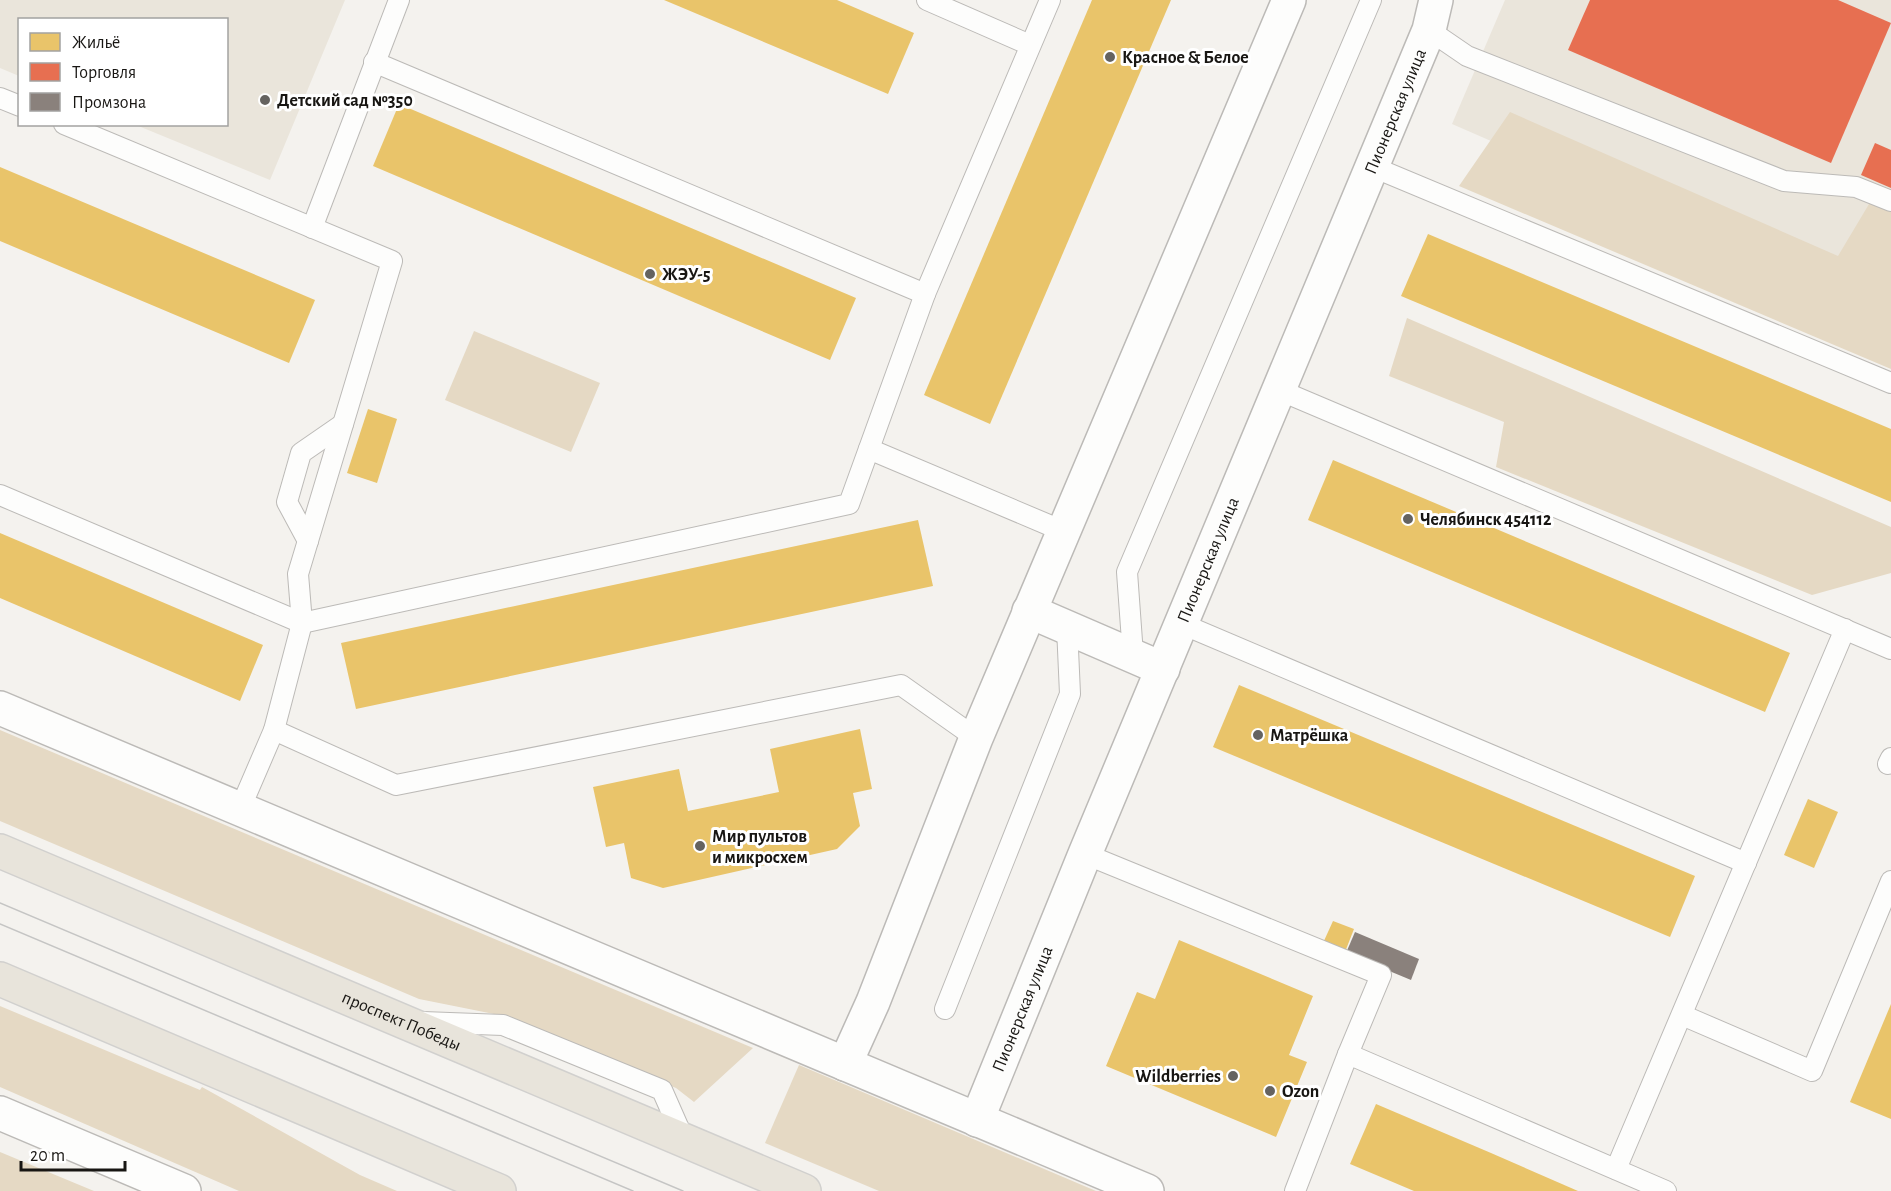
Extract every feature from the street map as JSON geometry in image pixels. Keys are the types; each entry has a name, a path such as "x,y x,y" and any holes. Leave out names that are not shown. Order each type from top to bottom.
{"main road":[{"name":"проспект Победы","path":"0,851 804,1191"},
{"path":"0,979 499,1191"}],"street":[{"path":"845,1064 873,1002 976,738 1289,0"},
{"name":"Пионерская улица","path":"977,1120 1433,15"},
{"path":"1029,611 1163,669"},
{"path":"0,708 1147,1191"},
{"path":"0,1113 184,1191"}],"lane":[{"path":"312,228 399,0"},
{"path":"927,0 1029,45"},
{"path":"0,495 302,623 849,504 925,294 1050,0"},
{"path":"1133,655 1127,572 1371,0"},
{"path":"1433,15 1467,56 1784,181 1856,187 1891,201"},
{"path":"374,62 925,294"},
{"path":"0,98 18,105"},
{"path":"69,126 392,261 298,574 302,623 274,730 240,809"},
{"path":"1372,167 1891,383"},
{"path":"1279,390 1891,649"},
{"path":"308,541 287,502 301,453 343,424"},
{"path":"869,449 1063,531"},
{"path":"1182,624 1746,863"},
{"path":"945,1009 1070,694 1067,627"},
{"path":"1616,1169 1845,629"},
{"path":"274,730 396,785 901,685 976,738"},
{"path":"1085,854 1381,975 1295,1191"},
{"path":"1682,1015 1812,1071 1891,881"},
{"path":"1348,1054 1666,1191"}],"shaded area":[{"name":"Детский сад №350","path":"0,0 345,0 270,180 138,126 228,126 228,18 18,18 18,76 0,68"},
{"path":"1505,0 1891,0 1891,316 1452,124"},
{"path":"1510,112 1838,256 1875,194 1891,201 1891,369 1459,186"},
{"path":"1407,318 1891,527 1891,573 1812,595 1496,467 1504,422 1389,376"},
{"path":"474,331 600,383 571,452 445,400"},
{"path":"0,730 753,1048 694,1102 676,1088 499,1015 419,999 0,821"},
{"path":"0,1006 200,1090 202,1087 360,1175 397,1191 239,1191 0,1087"},
{"path":"799,1065 1096,1191 879,1191 765,1143"},
{"path":"0,1152 94,1191 0,1191"}],"building: Жильё":[{"path":"664,0 837,0 914,33 888,94"},
{"path":"1092,0 1171,0 990,424 924,395"},
{"path":"399,104 856,298 830,360 373,166"},
{"path":"0,167 315,300 289,363 0,241"},
{"path":"1428,234 1891,429 1891,502 1401,296"},
{"path":"368,409 397,419 377,483 347,473"},
{"path":"1333,460 1790,653 1765,712 1308,520"},
{"path":"918,520 933,586 356,709 341,643"},
{"path":"0,533 263,645 240,701 0,598"},
{"path":"1239,685 1695,876 1670,937 1213,747"},
{"path":"860,729 872,789 853,793 860,826 837,849 663,888 631,878 624,843 606,847 593,787 679,769 688,811 779,792 770,749"},
{"path":"1808,799 1838,812 1814,868 1784,855"},
{"path":"1333,921 1354,929 1345,952 1323,943"},
{"path":"1179,940 1313,996 1289,1055 1307,1062 1276,1137 1106,1066 1137,992 1155,999"},
{"path":"1891,1004 1891,1119 1850,1102"},
{"path":"1376,1104 1578,1191 1414,1191 1350,1164"}],"building: Торговля":[{"path":"1590,0 1838,0 1891,23 1831,163 1568,50"},
{"path":"1875,143 1891,150 1891,188 1861,175"}],"building: Промзона":[{"path":"1355,932 1419,959 1411,980 1346,953"}],"tram line":[{"path":"0,903 683,1191"},
{"path":"0,924 633,1191"}],"place":[{"name":"Красное & Белое","path":"1110,57"},
{"name":"Детский сад №350","path":"265,100"},
{"name":"ЖЭУ-5","path":"650,274"},
{"name":"Челябинск 454112","path":"1408,519"},
{"name":"Матрёшка","path":"1258,735"},
{"name":"Мир пультов и микросхем","path":"700,846"},
{"name":"Wildberries","path":"1233,1076"},
{"name":"Ozon","path":"1270,1091"}]}
